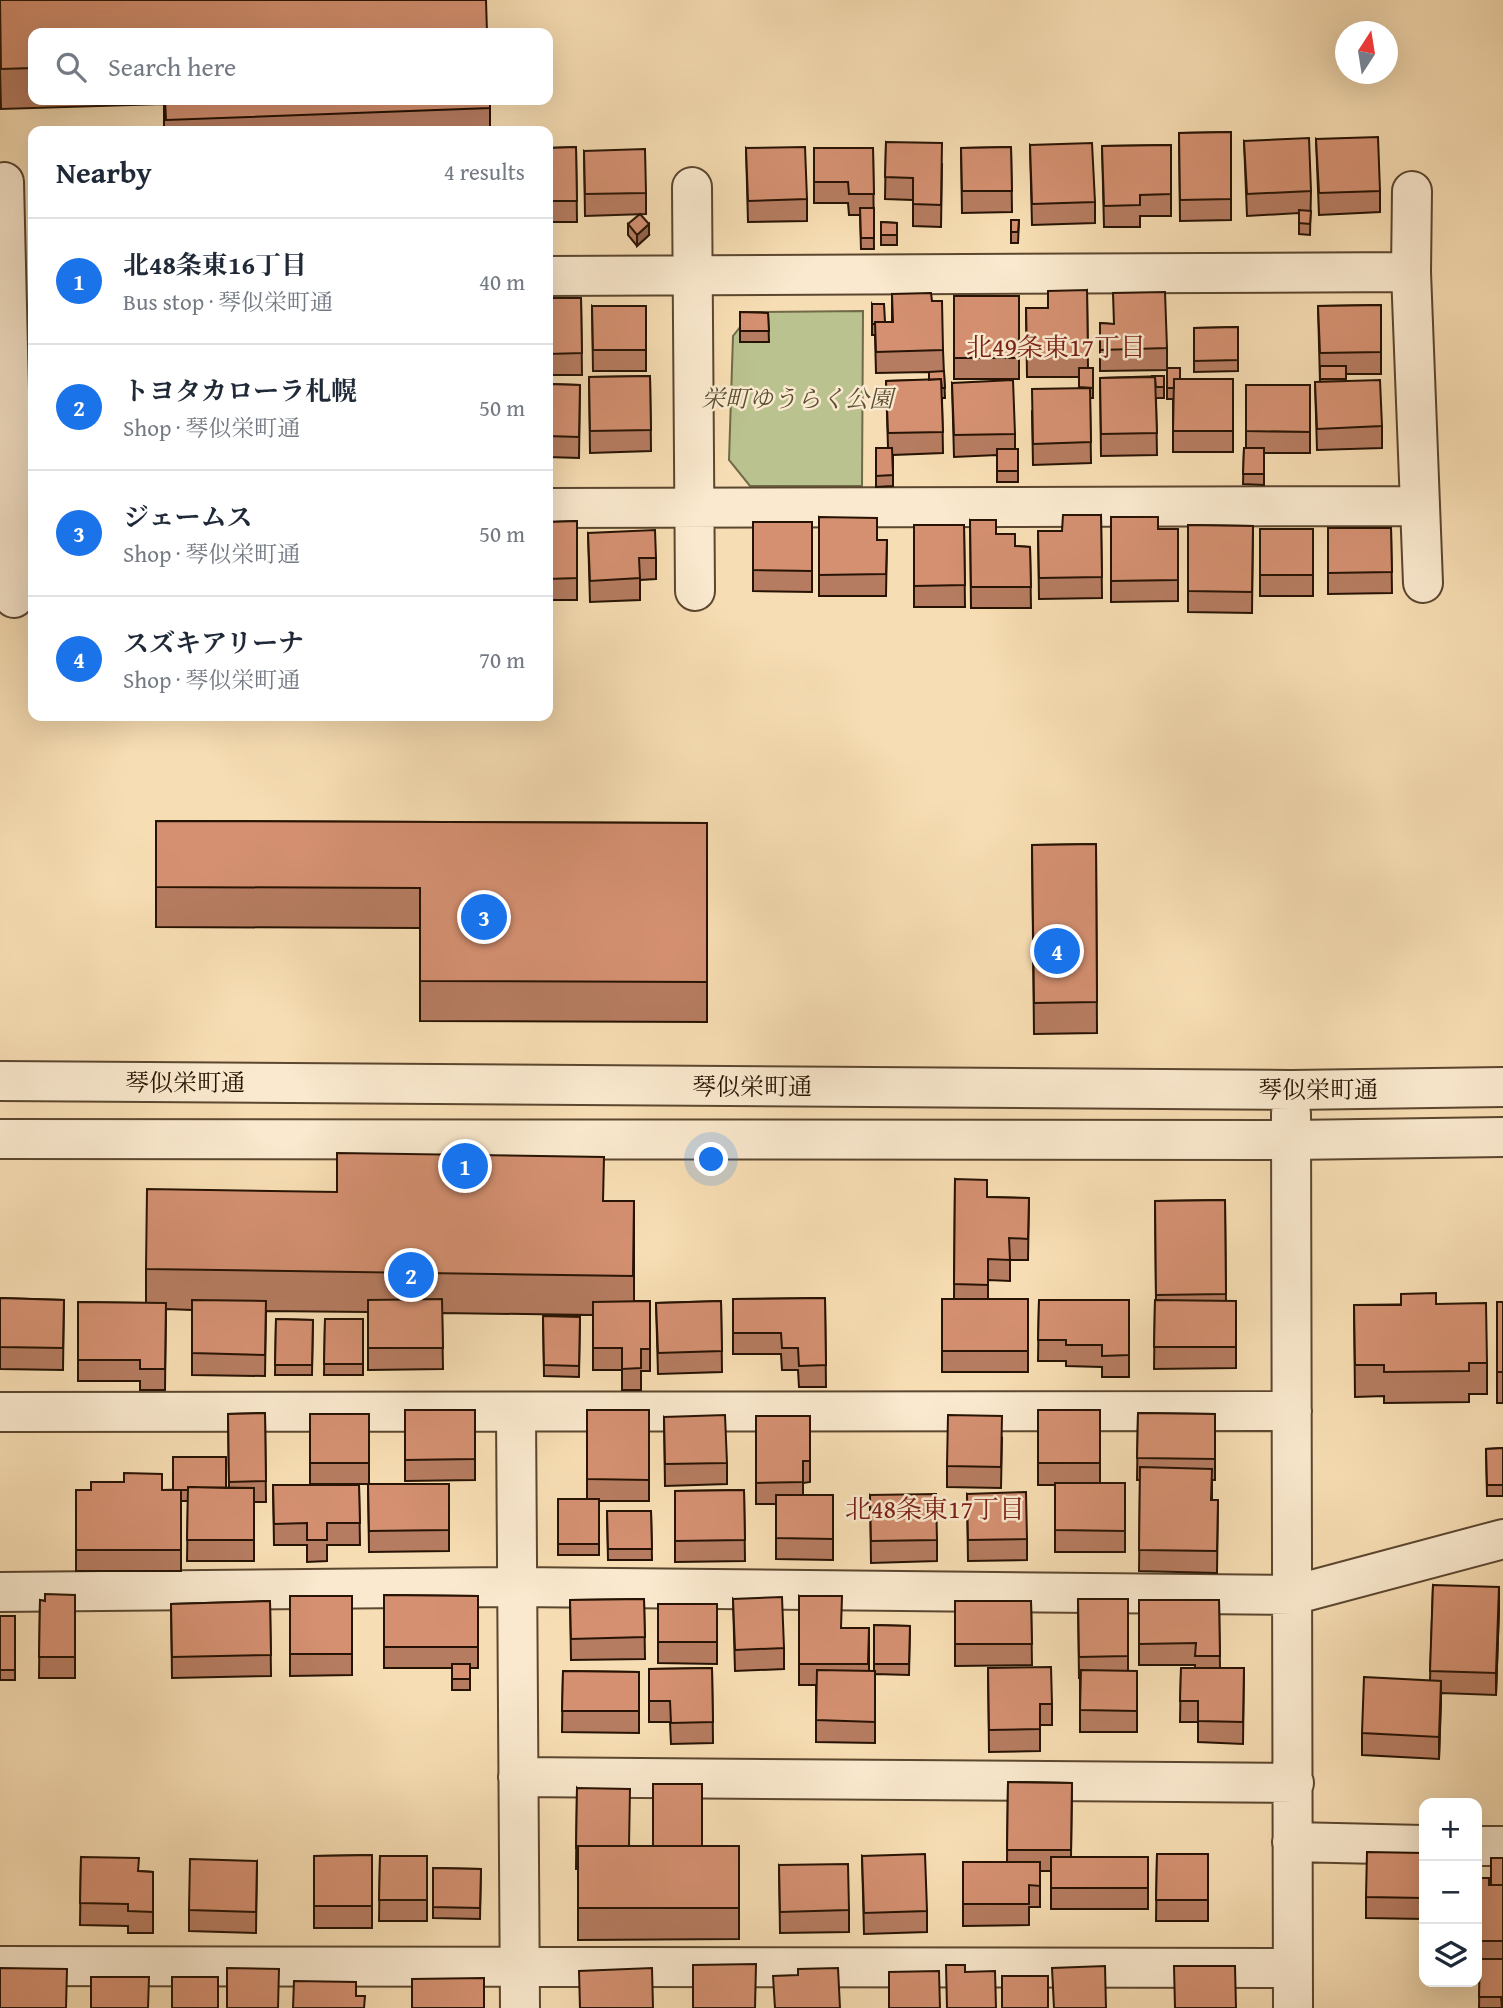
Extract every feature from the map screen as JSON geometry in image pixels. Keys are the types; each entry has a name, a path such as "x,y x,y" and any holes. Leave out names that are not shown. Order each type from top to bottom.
{"street":[{"path":"4,182 13,278 22,507 14,598"},
{"path":"692,187 695,591"},
{"path":"1412,191 1411,272 1423,583"},
{"path":"553,276 1411,272"},
{"path":"553,508 1419,506"},
{"name":"琴似栄町通","path":"0,1081 1291,1090 1503,1087"},
{"path":"1291,1090 1293,2008"},
{"name":"琴似栄町通","path":"0,1139 1291,1140 1503,1137"},
{"path":"0,1412 1292,1410"},
{"path":"516,1412 520,2008"},
{"path":"0,1592 517,1587 1293,1594 1503,1539"},
{"path":"518,1777 1294,1783"},
{"path":"1292,1842 1419,1845"},
{"path":"1482,1846 1503,1846"},
{"path":"0,1966 1293,1968"}],"green space":[{"name":"栄町ゆうらく公園","path":"863,311 862,486 750,486 729,460 733,336 752,312"}],"building":[{"path":"0,0 486,0 487,28 28,28 28,68 1,69"},
{"path":"165,105 490,105 490,108 166,120"},
{"path":"1231,132 1231,199 1180,200 1179,133"},
{"path":"1378,137 1380,191 1319,193 1316,139"},
{"path":"1309,138 1311,191 1247,194 1244,141"},
{"path":"886,142 942,143 941,205 913,204 913,178 885,177"},
{"path":"1092,143 1095,202 1032,204 1030,145"},
{"path":"1171,145 1171,194 1140,195 1140,205 1104,206 1102,146"},
{"path":"576,147 577,201 553,201 553,148"},
{"path":"805,147 807,199 748,201 746,148"},
{"path":"1011,147 1012,191 962,191 961,148"},
{"path":"814,148 873,148 874,194 849,194 848,182 814,182"},
{"path":"645,149 646,193 585,194 584,151"},
{"path":"860,208 874,208 874,238 861,238"},
{"path":"1299,210 1311,211 1310,224 1299,223"},
{"path":"640,214 649,224 637,235 628,224"},
{"path":"1011,220 1019,220 1018,232 1011,232"},
{"path":"881,222 897,223 897,235 881,235"},
{"path":"1087,290 1088,356 1027,356 1026,308 1048,308 1048,291"},
{"path":"1165,292 1167,348 1100,350 1100,323 1114,324 1113,293"},
{"path":"931,293 932,301 942,301 943,350 876,352 875,322 893,322 892,294"},
{"path":"954,296 1019,296 1019,358 954,358"},
{"path":"553,298 581,298 582,353 553,354"},
{"path":"872,304 884,304 885,322 872,324"},
{"path":"1381,305 1381,352 1320,353 1318,306"},
{"path":"592,306 646,306 646,350 593,350"},
{"path":"740,312 768,313 769,331 740,331"},
{"path":"1238,327 1238,360 1194,361 1194,328"},
{"path":"1320,366 1346,366 1346,379 1320,379"},
{"path":"1079,368 1093,368 1093,388 1079,387"},
{"path":"1167,368 1180,368 1180,379 1174,379 1174,388 1167,388"},
{"path":"944,371 945,388 942,388 941,379 929,380 929,372"},
{"path":"650,376 651,430 590,431 589,377"},
{"path":"1152,376 1164,376 1164,387 1156,387 1155,377"},
{"path":"1155,377 1157,433 1101,434 1100,378"},
{"path":"941,379 943,432 888,433 886,381"},
{"path":"1174,379 1233,379 1233,431 1173,431"},
{"path":"1013,380 1015,434 954,435 952,383"},
{"path":"1380,380 1382,426 1317,429 1315,382"},
{"path":"553,384 580,385 579,437 553,436"},
{"path":"1246,385 1310,385 1310,432 1246,431"},
{"path":"1090,388 1091,442 1033,444 1032,389"},
{"path":"876,448 892,448 893,475 876,476"},
{"path":"1244,448 1264,448 1264,474 1243,474"},
{"path":"997,449 1018,449 1018,471 997,471"},
{"path":"1063,515 1101,515 1102,577 1039,578 1038,531 1062,531"},
{"path":"819,517 877,518 877,540 887,540 886,574 819,575"},
{"path":"1111,517 1158,517 1158,529 1178,529 1178,580 1111,581"},
{"path":"970,520 996,520 996,534 1015,534 1015,546 1030,547 1031,587 971,587"},
{"path":"577,521 577,578 553,579 553,522"},
{"path":"753,522 812,522 812,571 753,570"},
{"path":"914,525 964,525 965,585 914,586"},
{"path":"1188,525 1253,526 1252,592 1188,591"},
{"path":"1328,528 1391,528 1392,572 1328,573"},
{"path":"1260,529 1313,529 1313,575 1260,575"},
{"path":"655,530 656,558 639,558 640,578 590,581 588,533"},
{"path":"156,821 707,823 707,982 420,981 420,888 156,887"},
{"path":"1096,844 1097,1002 1034,1003 1032,845"},
{"path":"337,1153 604,1157 603,1201 634,1201 633,1276 146,1269 147,1189 337,1192"},
{"path":"955,1179 987,1180 987,1197 1029,1198 1028,1239 1009,1238 1010,1260 988,1259 988,1285 954,1284"},
{"path":"1225,1200 1226,1294 1156,1295 1155,1201"},
{"path":"1436,1293 1436,1304 1486,1303 1487,1363 1469,1363 1469,1371 1384,1372 1384,1365 1355,1365 1354,1305 1401,1305 1401,1294"},
{"path":"0,1298 64,1300 63,1348 0,1347"},
{"path":"825,1298 826,1365 799,1366 798,1348 782,1348 781,1333 733,1333 733,1299"},
{"path":"442,1299 443,1348 368,1348 368,1300"},
{"path":"942,1299 1028,1299 1028,1351 942,1351"},
{"path":"192,1300 266,1301 265,1355 192,1353"},
{"path":"1039,1300 1129,1300 1129,1355 1102,1356 1102,1345 1066,1345 1066,1340 1038,1340"},
{"path":"1155,1300 1236,1301 1236,1347 1154,1347"},
{"path":"650,1301 650,1349 641,1349 641,1368 622,1369 622,1348 593,1348 593,1302"},
{"path":"721,1301 722,1351 658,1353 656,1303"},
{"path":"78,1302 166,1303 165,1369 140,1369 140,1360 78,1360"},
{"path":"1497,1302 1503,1302 1503,1372 1497,1372"},
{"path":"543,1316 580,1317 579,1366 544,1365"},
{"path":"276,1319 313,1320 312,1365 275,1365"},
{"path":"325,1319 363,1319 363,1364 324,1364"},
{"path":"405,1410 475,1410 475,1459 405,1460"},
{"path":"587,1410 649,1410 649,1480 587,1479"},
{"path":"1038,1410 1100,1410 1100,1463 1038,1463"},
{"path":"265,1413 266,1481 229,1482 228,1414"},
{"path":"1138,1413 1215,1414 1215,1459 1137,1458"},
{"path":"310,1414 369,1414 369,1463 310,1463"},
{"path":"725,1415 727,1463 665,1464 664,1417"},
{"path":"948,1415 1002,1416 1001,1467 947,1466"},
{"path":"756,1416 810,1416 810,1461 803,1461 803,1482 756,1483"},
{"path":"1503,1448 1503,1485 1487,1485 1486,1449"},
{"path":"173,1457 226,1457 226,1488 188,1487 188,1490 173,1490"},
{"path":"1140,1467 1212,1469 1211,1500 1218,1500 1217,1551 1139,1550"},
{"path":"124,1473 162,1474 162,1490 181,1490 181,1550 76,1550 76,1490 91,1490 91,1482 124,1482"},
{"path":"1055,1483 1125,1483 1125,1531 1055,1530"},
{"path":"368,1484 449,1484 449,1530 369,1531"},
{"path":"273,1485 359,1485 360,1523 327,1523 327,1540 307,1540 307,1523 274,1524"},
{"path":"188,1487 254,1488 254,1540 187,1540"},
{"path":"744,1490 745,1540 675,1541 675,1491"},
{"path":"1026,1492 1027,1539 968,1540 967,1494"},
{"path":"936,1494 937,1540 871,1541 870,1495"},
{"path":"776,1495 833,1495 833,1539 776,1538"},
{"path":"558,1499 599,1499 599,1544 558,1544"},
{"path":"607,1511 651,1511 652,1549 608,1549"},
{"path":"1433,1585 1499,1587 1496,1673 1430,1671"},
{"path":"45,1594 75,1595 75,1657 39,1657 40,1600 45,1601"},
{"path":"384,1595 478,1596 478,1647 384,1647"},
{"path":"290,1596 352,1596 352,1654 290,1654"},
{"path":"799,1596 842,1596 841,1628 869,1628 868,1664 799,1664"},
{"path":"782,1597 784,1648 735,1650 733,1599"},
{"path":"644,1599 645,1637 571,1639 570,1600"},
{"path":"1078,1599 1128,1599 1128,1656 1079,1657"},
{"path":"1139,1600 1219,1600 1220,1656 1195,1656 1196,1643 1139,1644"},
{"path":"270,1601 271,1655 172,1657 171,1604"},
{"path":"955,1601 1031,1601 1032,1644 955,1644"},
{"path":"658,1604 717,1604 717,1642 658,1642"},
{"path":"0,1616 15,1616 15,1670 0,1670"},
{"path":"874,1625 910,1626 909,1664 874,1664"},
{"path":"452,1664 470,1664 470,1679 452,1679"},
{"path":"1051,1667 1052,1704 1040,1704 1040,1729 989,1730 988,1668"},
{"path":"712,1668 713,1722 671,1723 670,1701 649,1701 649,1669"},
{"path":"1181,1668 1244,1668 1243,1722 1198,1721 1198,1701 1180,1701"},
{"path":"817,1670 875,1671 875,1722 816,1720"},
{"path":"1081,1670 1137,1671 1137,1711 1080,1710"},
{"path":"563,1671 639,1672 639,1711 562,1711"},
{"path":"1364,1677 1441,1681 1439,1737 1362,1733"},
{"path":"1008,1782 1072,1783 1071,1850 1007,1850"},
{"path":"653,1784 702,1784 702,1846 653,1846"},
{"path":"577,1788 630,1789 629,1846 576,1848"},
{"path":"578,1846 739,1846 739,1908 578,1908"},
{"path":"1367,1852 1419,1853 1419,1898 1366,1897"},
{"path":"925,1854 927,1911 864,1913 862,1856"},
{"path":"1157,1854 1208,1854 1208,1900 1156,1900"},
{"path":"372,1855 372,1906 314,1906 314,1856"},
{"path":"380,1856 427,1856 427,1900 379,1900"},
{"path":"81,1857 139,1858 138,1871 153,1872 153,1912 128,1911 128,1904 80,1903"},
{"path":"1051,1857 1148,1857 1148,1888 1051,1888"},
{"path":"1491,1858 1503,1858 1503,1885 1491,1885"},
{"path":"190,1859 257,1861 256,1912 189,1910"},
{"path":"963,1862 1040,1862 1040,1886 1029,1885 1029,1904 963,1904"},
{"path":"848,1864 849,1910 780,1912 779,1865"},
{"path":"433,1868 481,1869 480,1908 433,1907"},
{"path":"1482,1878 1489,1878 1489,1885 1503,1885 1503,1941 1482,1941"},
{"path":"1482,1959 1503,1959 1503,2008 1501,1997 1479,1997 1479,1987 1482,1987"},
{"path":"756,1964 755,2008 693,2008 693,1965"},
{"path":"946,1965 965,1965 965,1972 995,1971 996,2008 947,2008"},
{"path":"1105,1966 1106,2008 1054,2008 1052,1968"},
{"path":"1174,1966 1235,1966 1236,2008 1175,2008"},
{"path":"0,1968 67,1969 66,2008 0,2008"},
{"path":"227,1968 279,1969 278,2008 227,2008"},
{"path":"652,1968 653,2008 580,2008 579,1971"},
{"path":"838,1968 840,2008 775,2008 773,1976 798,1975 798,1969"},
{"path":"939,1971 940,2008 889,2008 889,1972"},
{"path":"1002,1976 1048,1976 1048,2008 1002,2008"},
{"path":"91,1977 149,1977 148,2008 91,2008"},
{"path":"172,1977 218,1977 218,2008 172,2008"},
{"path":"484,1978 484,2008 412,2008 412,1979"},
{"path":"294,1981 356,1982 356,1996 365,1996 364,2008 293,2008"}],"place":[{"name":"ジェームス","path":"484,917"},
{"name":"スズキアリーナ","path":"1057,951"},
{"name":"北48条東16丁目","path":"465,1166"},
{"name":"トヨタカローラ札幌","path":"411,1275"}],"district":[{"name":"北49条東17丁目","path":"1056,346"},
{"name":"北48条東17丁目","path":"935,1508"}]}
